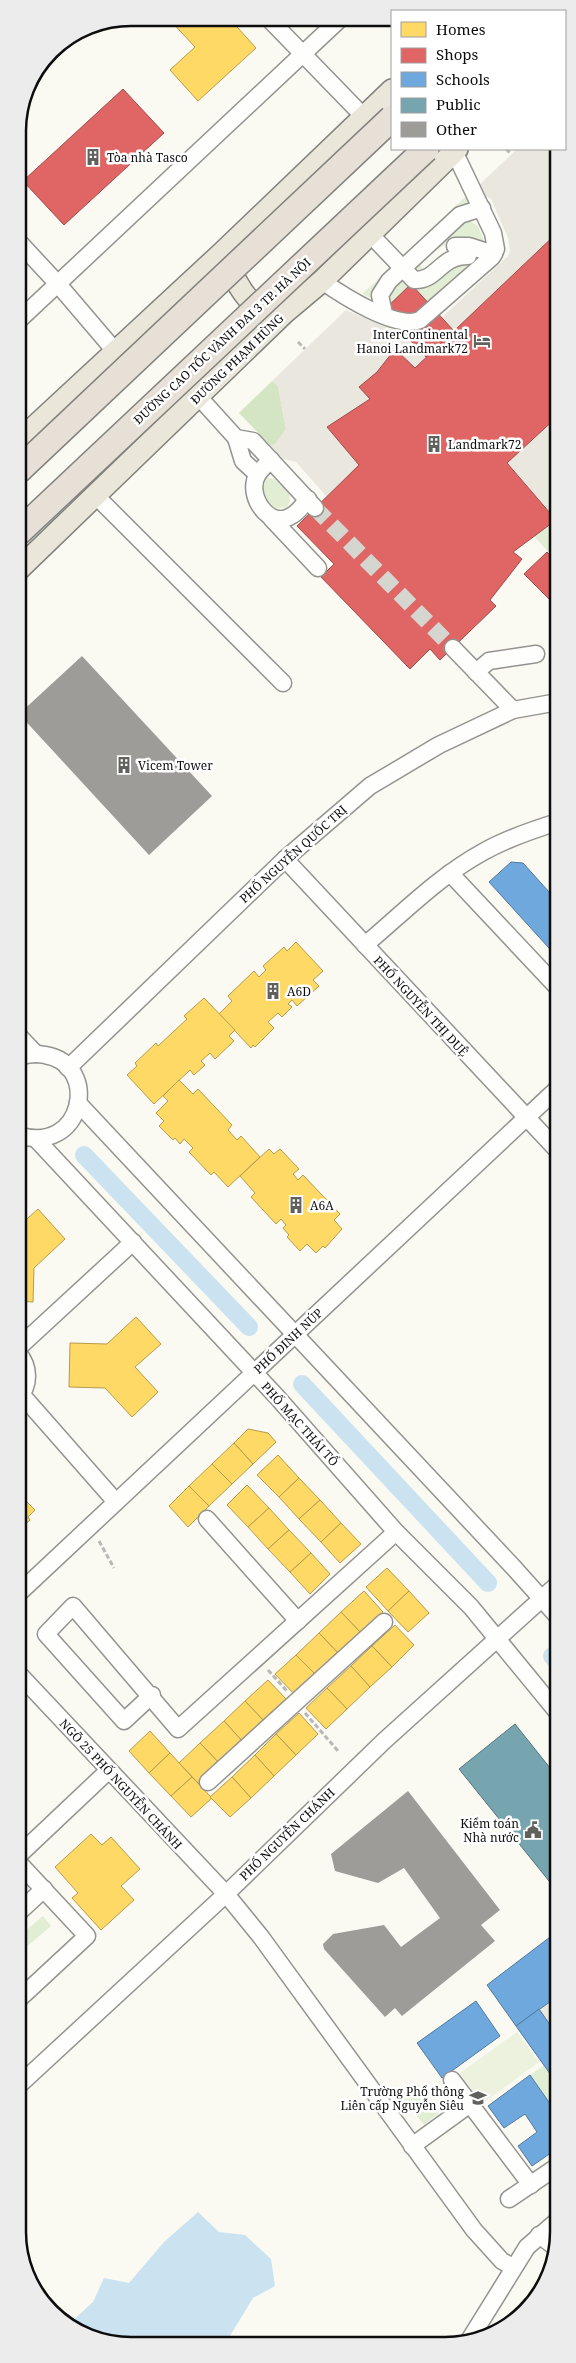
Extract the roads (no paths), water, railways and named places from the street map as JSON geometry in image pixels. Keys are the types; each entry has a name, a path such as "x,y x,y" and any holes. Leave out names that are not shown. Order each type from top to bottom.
{"highway":[{"path":"26,463 391,119"},
{"name":"ĐƯỜNG CAO TỐC VÀNH ĐAI 3 TP. HÀ NỘI","path":"26,525 425,150"}],"main road":[{"path":"26,434 223,252 391,91"},
{"name":"ĐƯỜNG PHẠM HÙNG","path":"26,562 284,313 322,281 456,150"},
{"path":"223,252 232,274 254,304 269,313 284,313"}],"street":[{"path":"276,26 365,118"},
{"path":"26,313 332,26"},
{"path":"322,281 345,297 399,321 412,323 420,320 494,254 496,249 493,232 456,150"},
{"path":"384,314 381,304 383,288 460,215 482,208"},
{"path":"370,234 414,280 422,280 429,277 451,258 468,256"},
{"path":"426,266 444,249 452,246 469,246 494,254"},
{"path":"26,249 58,283 115,351"},
{"path":"198,396 236,438 244,460 257,474"},
{"path":"236,438 254,440 311,504 291,517 282,519 271,518"},
{"path":"271,460 257,474 254,484 255,497 261,508 318,568"},
{"path":"95,495 283,683"},
{"path":"453,648 513,710"},
{"path":"476,672 489,661 536,654"},
{"name":"PHỐ NGUYỄN QUỐC TRỊ","path":"68,1068 285,860 370,786 439,745 513,710 550,703"},
{"path":"365,946 450,873 501,843 550,825"},
{"name":"PHỐ NGUYỄN THỊ DUỆ","path":"285,860 550,1144"},
{"path":"450,873 550,979"},
{"path":"26,1043 36,1054"},
{"path":"26,1056 36,1054 48,1055 68,1068 76,1080 79,1094 73,1120 64,1129 54,1136 36,1139 26,1137"},
{"name":"PHỐ ĐINH NÚP","path":"26,1586 550,1095"},
{"path":"78,1103 550,1608"},
{"name":"PHỐ MẠC THÁI TỔ","path":"36,1139 254,1373 396,1532 471,1607 550,1703"},
{"path":"26,1341 133,1242"},
{"path":"26,1367 28,1372 26,1384"},
{"path":"26,1404 116,1502"},
{"path":"207,1519 298,1621"},
{"path":"152,1695 124,1721 46,1634 73,1606 152,1695 178,1729 396,1532"},
{"name":"PHỐ NGUYỄN CHÁNH","path":"26,2079 226,1894 384,1741 550,1592"},
{"path":"208,1782 384,1622"},
{"name":"NGÕ 25 PHỐ NGUYỄN CHÁNH","path":"26,1682 108,1771 226,1894 261,1936 479,2236 502,2261 513,2267"},
{"path":"26,1848 108,1771"},
{"path":"26,1870 86,1936 26,1992"},
{"path":"26,1906 44,1889"},
{"path":"452,2080 531,2185"},
{"path":"412,2146 470,2104"},
{"path":"509,2199 550,2172"},
{"path":"474,2333 513,2267 527,2248 550,2226"},
{"path":"539,2235 549,2243"}],"water":[{"path":"198,2212 219,2232 245,2235 271,2259 275,2286 253,2298 229,2337 124,2337 97,2331 74,2319 93,2302 104,2278 129,2283 164,2242"}],"waterway":[{"path":"84,1155 249,1327"},
{"path":"302,1384 488,1583"}],"tunnel":[{"path":"315,508 453,648"}],"place":[{"name":"Tòa nhà Tasco","path":"93,157"},
{"name":"InterContinental Hanoi Landmark72","path":"482,341"},
{"name":"Landmark72","path":"434,444"},
{"name":"Vicem Tower","path":"124,765"},
{"name":"A6D","path":"273,991"},
{"name":"A6A","path":"296,1205"},
{"name":"Kiểm toán Nhà nước","path":"533,1830"},
{"name":"Trường Phổ thông Liên cấp Nguyễn Siêu","path":"478,2098"}]}
